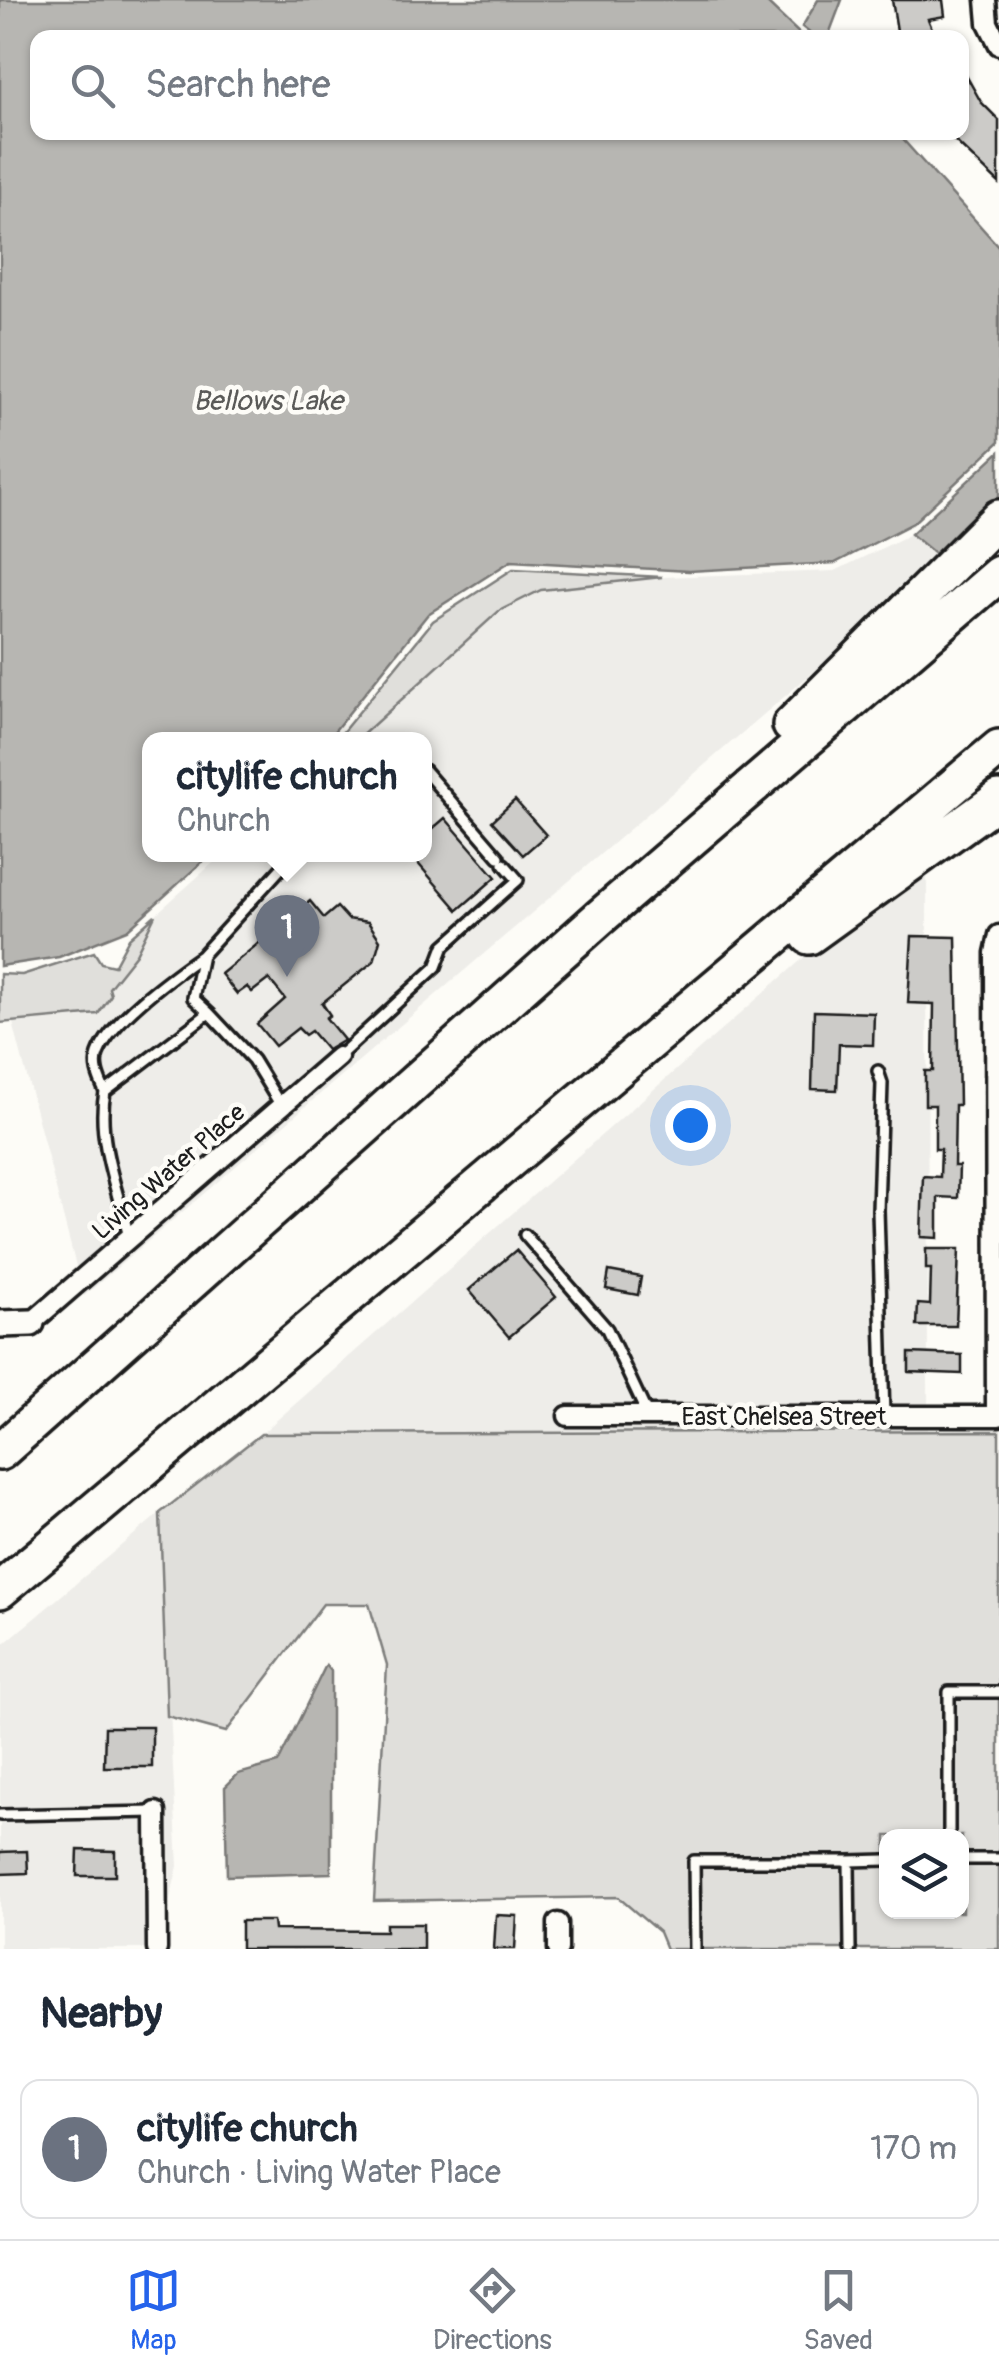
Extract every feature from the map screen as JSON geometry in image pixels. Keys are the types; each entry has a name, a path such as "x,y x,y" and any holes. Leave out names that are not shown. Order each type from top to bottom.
{"highway":[{"path":"598,919 999,518"},
{"path":"0,1452 598,919 999,574"},
{"path":"0,1590 999,748"},
{"path":"709,993 788,952 999,799"}],"street":[{"path":"986,0 988,23 999,45"},
{"path":"998,936 998,1416"},
{"name":"Living Water Place","path":"31,1323 338,1057"},
{"path":"0,1324 31,1323"},
{"name":"East Chelsea Street","path":"568,1416 998,1416"},
{"path":"156,1812 157,1949"},
{"path":"558,1923 558,1949"}],"lane":[{"path":"338,1057 436,967 444,946 518,880 432,779"},
{"path":"129,1238 104,1124 105,1092 96,1070 98,1054 114,1031 202,956 287,862"},
{"path":"202,956 193,998 253,1060 281,1106"},
{"path":"105,1092 208,1013"},
{"path":"878,1071 882,1083 878,1210 884,1416"},
{"path":"525,1235 607,1330 648,1416"},
{"path":"949,1829 949,1692 999,1692"},
{"path":"0,1815 156,1812"},
{"path":"969,1858 999,1859"},
{"path":"695,1949 694,1862 879,1860"},
{"path":"850,1949 852,1861"}],"shaded area":[{"path":"911,534 943,560 84,1296 82,1290 349,1058 339,1044 77,1270 13,1023 98,1014 111,995 109,988 136,954 155,915 214,862 432,862 432,732 366,732 499,611 541,590 662,577 835,571"},
{"path":"513,569 662,577 541,590 499,611 366,732 343,732 433,621"},
{"path":"927,864 928,1407 561,1407 560,1425 928,1426 928,1431 261,1434 832,933"},
{"path":"155,915 136,954 109,988 111,995 98,1014 0,1023 0,974 22,975 94,952 101,963 114,966 129,938"},
{"path":"999,1431 999,1949 666,1949 659,1932 618,1897 374,1901 387,1665 369,1604 323,1604 226,1732 167,1716 160,1513 261,1434"},
{"path":"160,1513 178,1866 168,1907 168,1949 163,1917 164,1804 148,1803 145,1909 149,1949 0,1949 0,1647"}],"water":[{"name":"Bellows Lake","path":"0,0 764,0 796,30 30,30 30,140 903,140 999,247 999,442 913,523 835,563 689,571 511,561 428,614 334,732 142,732 142,862 202,862 127,930 59,957 0,966"},
{"path":"818,0 842,0 831,30 802,27"},
{"path":"999,452 999,505 943,560 911,534"},
{"path":"326,1665 331,1671 331,1873 227,1876 225,1787 238,1774 278,1763"}],"building":[{"path":"892,0 943,0 945,16 928,19 933,30 897,30"},
{"path":"969,81 981,102 999,120 999,183 954,140 969,140"},
{"path":"515,800 546,835 523,855 492,821"},
{"path":"445,818 496,877 458,910 417,862 432,862 432,829"},
{"path":"310,901 324,918 337,907 348,919 368,922 380,940 374,961 322,1003 330,1015 326,1018 344,1040 327,1050 311,1031 305,1035 298,1028 275,1046 257,1024 285,999 269,979 252,992 247,987 237,994 221,974"},
{"path":"912,936 956,937 959,1105 955,1105 954,1166 959,1166 958,1198 938,1197 938,1238 921,1237 923,1176 940,1177 941,1149 935,1149 935,1105 925,1105 925,1071 933,1071 934,1004 908,1003"},
{"path":"814,1011 874,1013 873,1045 839,1044 837,1090 812,1089"},
{"path":"926,1249 959,1249 956,1326 917,1326 918,1304 930,1305 931,1269 926,1269"},
{"path":"516,1250 556,1297 509,1337 469,1290"},
{"path":"609,1271 641,1277 638,1295 606,1289"},
{"path":"909,1353 962,1355 962,1374 909,1372"},
{"path":"105,1727 152,1727 152,1767 104,1767"},
{"path":"78,1850 115,1851 115,1876 77,1876"},
{"path":"27,1851 28,1873 0,1874 0,1852"},
{"path":"496,1915 517,1916 515,1949 494,1949"},
{"path":"241,1921 273,1921 274,1930 386,1931 386,1924 423,1924 423,1949 241,1949"}],"place":[{"name":"citylife church","path":"287,977"}]}
